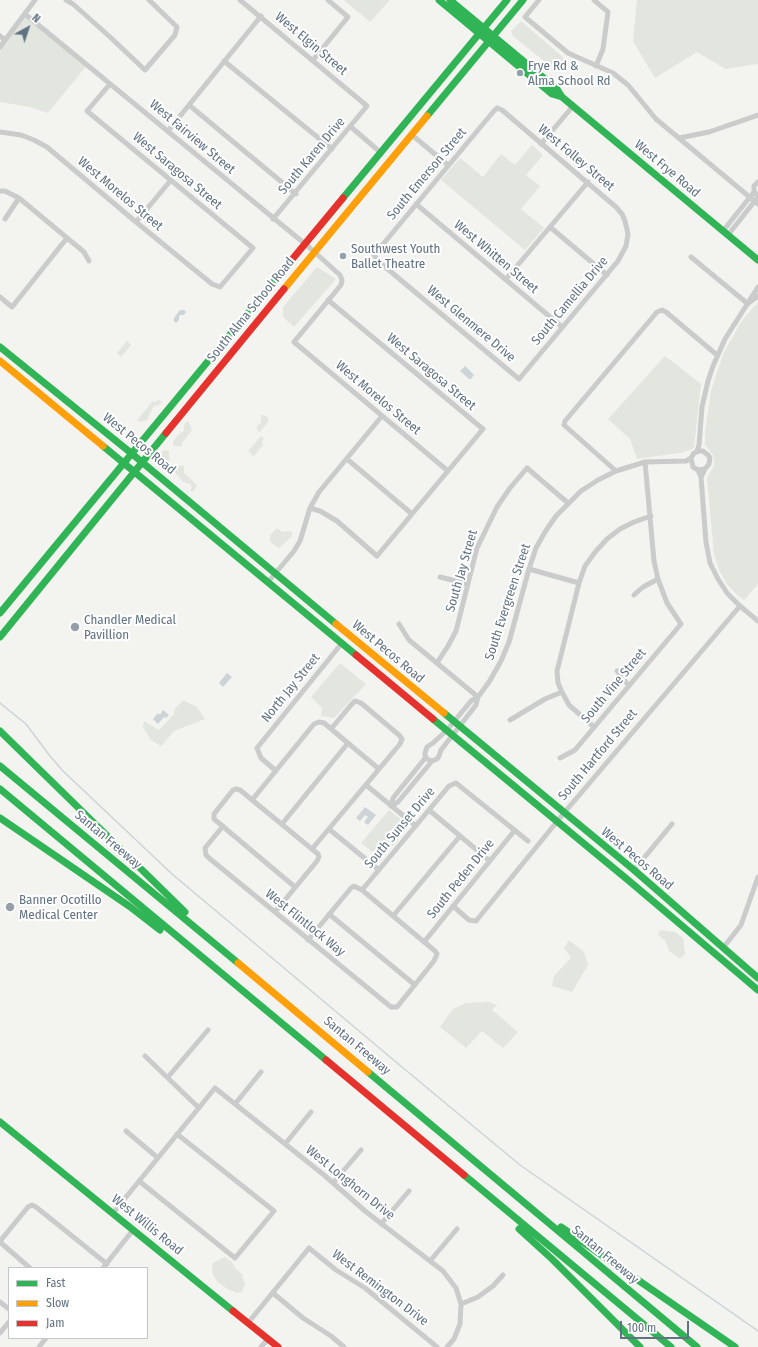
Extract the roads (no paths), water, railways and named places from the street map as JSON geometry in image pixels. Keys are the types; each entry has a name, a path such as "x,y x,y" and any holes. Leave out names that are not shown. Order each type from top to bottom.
{"main road":[{"name":"West Frye Road","path":"438,0 491,38 552,94 562,97 758,260"},
{"name":"West Frye Road","path":"450,0 481,30"},
{"name":"South Alma School Road","path":"0,613 507,0"},
{"name":"South Alma School Road","path":"0,638 133,472 523,0"},
{"name":"West Pecos Road","path":"0,347 142,462 275,574 634,870 758,978"},
{"name":"West Pecos Road","path":"0,361 661,907 758,990"},
{"path":"0,731 183,911 264,985"},
{"name":"Santan Freeway","path":"0,766 425,1118 697,1347"},
{"path":"0,789 671,1347"},
{"path":"0,818 129,906 226,978"},
{"path":"661,907 669,908 686,922 692,921"},
{"name":"West Willis Road","path":"0,1122 278,1347"},
{"path":"504,1185 578,1239 735,1347"},
{"path":"477,1187 640,1347"}],"street":[{"path":"0,47 35,0"},
{"path":"66,0 73,4 145,70 175,35 178,27 149,0"},
{"name":"West Elgin Street","path":"240,0 367,106"},
{"path":"313,60 348,17 328,0"},
{"path":"539,0 525,17 568,53 613,73 628,85 656,119 749,197 756,198"},
{"path":"594,0 608,12 603,49 596,66"},
{"name":"West Fairview Street","path":"25,14 340,275 342,280 341,285 328,300"},
{"path":"168,131 261,16"},
{"path":"0,36 5,40"},
{"path":"224,61 332,149"},
{"name":"West Saragosa Street","path":"110,84 87,111 253,248 220,287"},
{"path":"189,105 296,194"},
{"name":"South Karen Drive","path":"273,219 296,194 367,106"},
{"path":"541,144 572,106"},
{"name":"West Folley Street","path":"497,108 502,110 616,206 622,214 628,234"},
{"name":"South Emerson Street","path":"374,255 497,108"},
{"path":"678,138 709,132 758,115"},
{"path":"351,127 380,152"},
{"name":"West Morelos Street","path":"0,132 21,135 47,147 212,284 220,287"},
{"path":"412,135 448,165"},
{"path":"136,222 171,180"},
{"path":"506,279 588,182"},
{"path":"725,233 744,215 756,198 754,186 758,182"},
{"path":"0,191 5,191 19,198 84,252 89,261"},
{"path":"725,233 738,211 749,197"},
{"path":"5,219 19,198"},
{"name":"West Whitten Street","path":"416,204 562,327"},
{"path":"738,211 744,215"},
{"path":"550,228 607,275"},
{"name":"South Camellia Drive","path":"519,379 607,275 623,253 628,234"},
{"path":"0,297 12,307 67,238"},
{"name":"West Glenmere Drive","path":"374,255 378,261 519,379"},
{"path":"691,257 748,304"},
{"path":"702,477 688,459 697,451 699,445 702,407 708,381 717,355 728,334 758,287"},
{"path":"748,304 758,296"},
{"name":"West Saragosa Street","path":"328,300 483,429 448,472"},
{"name":"West Morelos Street","path":"328,300 294,342 448,472"},
{"path":"616,471 564,425 565,421 657,312 662,310 666,312 717,355"},
{"path":"268,582 294,551 300,541 310,508 319,492 382,416"},
{"path":"699,445 703,452"},
{"path":"697,451 708,455 710,461 702,477 706,542 710,563 727,593 758,621"},
{"path":"347,459 412,514"},
{"name":"South Evergreen Street","path":"391,806 398,802 432,761 437,759 450,732 456,724 476,705 478,697 502,661 509,642 536,548 556,516 581,491 616,471 646,462 688,459"},
{"path":"634,595 643,587 658,579 654,561 646,462"},
{"name":"South Jay Street","path":"437,663 456,631 477,548 487,525 510,488 527,468 568,503"},
{"path":"698,470 705,469"},
{"path":"310,508 320,511 337,521 377,556 448,472"},
{"path":"594,727 569,705 558,683 557,671 579,583 585,566 607,539 620,529 651,516"},
{"path":"529,569 579,583"},
{"path":"440,577 468,584"},
{"name":"South Vine Street","path":"560,758 575,750 682,624 667,603 658,579"},
{"name":"South Hartford Street","path":"453,906 469,920 476,921 564,812 740,606"},
{"path":"399,624 409,640 478,697"},
{"name":"North Jay Street","path":"276,771 261,758 257,748 342,643"},
{"path":"617,671 629,686"},
{"path":"510,720 545,699 562,692"},
{"path":"312,849 400,744 402,739 362,703 355,701 331,729"},
{"path":"252,800 314,724 318,722 324,723 379,769"},
{"name":"South Evergreen Street","path":"391,806 393,798 426,757 425,750 427,747 450,732"},
{"path":"282,824 348,743"},
{"path":"426,757 432,761"},
{"name":"South Sunset Drive","path":"362,890 449,786 456,783 515,830"},
{"path":"366,785 416,826"},
{"path":"275,912 295,887 319,857 318,854 240,790 232,790 213,817 295,887"},
{"path":"429,810 490,860"},
{"path":"634,870 672,824"},
{"name":"West Flintlock Way","path":"223,826 205,848 209,858 390,1007 395,1008 414,985"},
{"path":"329,829 379,870"},
{"path":"515,830 528,841"},
{"name":"South Peden Drive","path":"424,942 515,830"},
{"path":"393,916 460,836"},
{"path":"723,948 740,925 758,877"},
{"path":"308,940 351,888 354,886 362,890 437,954 434,961 414,985 330,914"},
{"path":"168,1077 208,1030"},
{"path":"113,1213 199,1108 146,1056"},
{"path":"235,1104 261,1072"},
{"name":"West Longhorn Drive","path":"199,1108 215,1088 333,1183 381,1224 444,1271 456,1288 461,1304"},
{"path":"285,1144 311,1112"},
{"path":"126,1131 158,1158"},
{"path":"139,1181 235,1258 274,1211 178,1134"},
{"path":"333,1183 361,1150"},
{"path":"381,1224 409,1191"},
{"path":"29,1267 1,1243 28,1207 32,1205 105,1266 133,1230"},
{"path":"430,1261 457,1229"},
{"name":"West Remington Drive","path":"273,1293 309,1248 336,1270 365,1288 437,1347"},
{"path":"447,1347 454,1339 460,1324 461,1304 478,1297 493,1286 503,1275"},
{"path":"248,1323 273,1293 303,1318 332,1336 344,1347"},
{"path":"0,1302 8,1308"},
{"path":"0,1333 8,1323"},
{"path":"39,1347 45,1339"},
{"path":"261,1347 268,1339"}],"waterway":[{"path":"0,703 26,724 63,771 172,874 520,1165 758,1331"}],"place":[{"name":"Frye Rd & Alma School Rd","path":"520,73"},
{"name":"Southwest Youth Ballet Theatre","path":"343,256"},
{"name":"Chandler Medical Pavillion","path":"75,627"},
{"name":"Banner Ocotillo Medical Center","path":"10,907"}]}
